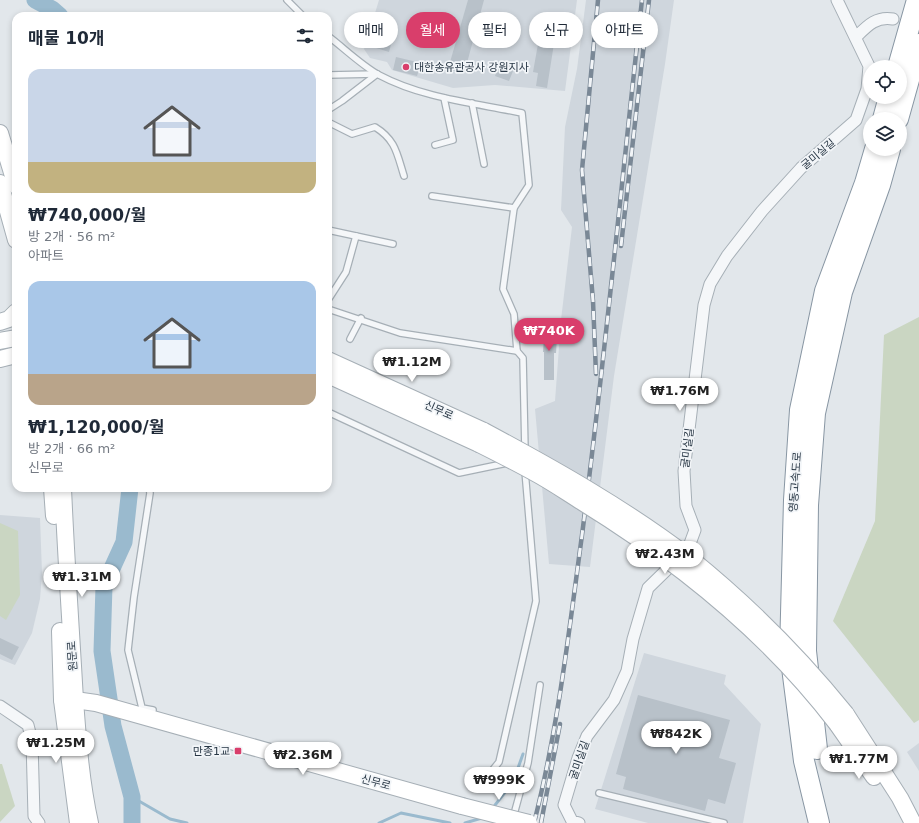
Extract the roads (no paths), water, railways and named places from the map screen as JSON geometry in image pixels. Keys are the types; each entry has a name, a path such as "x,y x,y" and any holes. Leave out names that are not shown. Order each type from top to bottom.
{"highway":[{"path":"900,60 917,0"},
{"path":"900,112 919,44"},
{"name":"영동고속도로","path":"818,823 804,761 790,652 793,515 800,410 825,291 865,183 873,156"},
{"name":"영동고속도로","path":"833,823 817,756 806,651 808,505 815,413 842,292 880,185 888,156"}],"main road":[{"path":"0,133 12,173"},
{"path":"0,182 12,226"},
{"path":"0,322 9,319 12,316"},
{"path":"0,341 12,339"},
{"path":"0,358 12,356"},
{"name":"신무로","path":"332,362 481,437"},
{"path":"0,367 12,365"},
{"name":"신무로","path":"332,376 481,437"},
{"path":"481,437 548,465 641,523 690,558 745,605 816,678 841,719 865,764 902,823"},
{"name":"원문로","path":"62,492 58,557 78,823"},
{"name":"신무로","path":"69,700 96,703 151,720 462,806 530,823"},
{"name":"원문로","path":"69,700 90,823"},
{"path":"841,719 900,798 913,823"}],"street":[{"name":"굴미실길","path":"574,822 564,805 578,758 587,736 614,700 627,671 633,639 648,588 688,549 695,530 686,506 684,471 704,305 710,284 728,256 762,211 801,168 856,120 867,89 869,66 837,0"},
{"path":"856,37 873,21 884,17 893,19"},
{"path":"0,706 28,725 32,740 34,816 39,823"}],"lane":[{"path":"287,0 299,12"},
{"path":"332,39 377,74 401,86 444,98 522,113 529,185 514,208 503,289 514,314 517,351 523,358 525,460 536,601 499,762 486,778"},
{"path":"332,75 377,74"},
{"path":"332,107 377,74"},
{"path":"435,145 453,140 444,98"},
{"path":"472,103 484,164"},
{"path":"332,124 352,134 375,127 387,134 395,146 404,176"},
{"path":"432,196 514,208"},
{"path":"332,231 393,244"},
{"path":"332,294 346,272 356,236"},
{"path":"332,310 361,318 400,333 517,351"},
{"path":"350,339 361,318"},
{"path":"332,414 459,472 525,460"},
{"path":"150,492 134,597 128,650 142,708 152,710 151,720"},
{"path":"512,823 528,763 540,685"},
{"path":"599,793 724,823"}],"waterway":[{"path":"35,0 55,12"},
{"path":"130,492 124,542 104,586 102,651 113,726 132,797 132,823"},
{"path":"492,809 513,782 523,754"},
{"path":"132,797 170,819 187,823"},
{"path":"379,823 401,813 450,823"},
{"path":"465,823 482,818"}],"railway":[{"path":"596,374 593,301 582,170 598,0"},
{"path":"534,823 550,752 582,535 606,334 642,0"},
{"path":"621,246 649,0"},
{"path":"541,823 560,724"}],"place":[{"name":"대한송유관공사 강원지사","path":"406,67"},
{"name":"만종1교","path":"238,751"}]}
